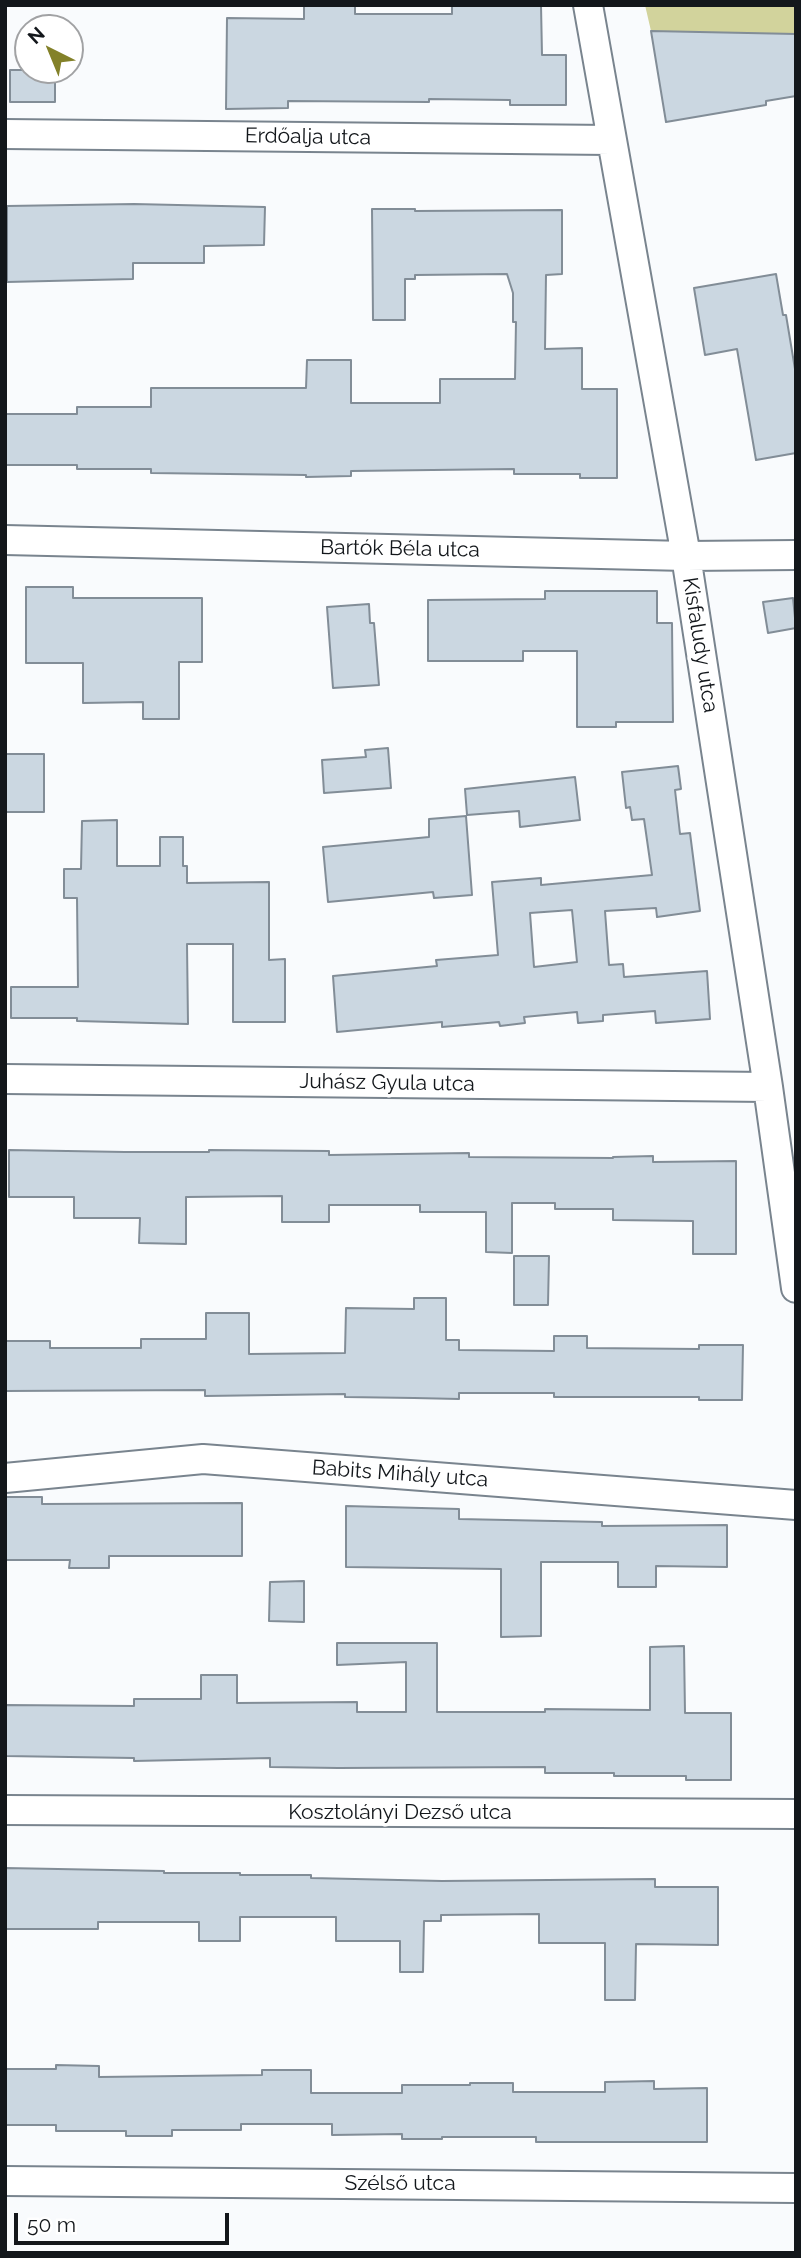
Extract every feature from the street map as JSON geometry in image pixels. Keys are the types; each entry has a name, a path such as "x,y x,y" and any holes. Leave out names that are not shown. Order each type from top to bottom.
{"street":[{"name":"Kisfaludy utca","path":"588,5 687,556 796,1288"},
{"name":"Erdőalja utca","path":"5,134 611,140"},
{"name":"Bartók Béla utca","path":"5,540 687,556 796,555"},
{"name":"Juhász Gyula utca","path":"5,1079 768,1087"},
{"name":"Babits Mihály utca","path":"5,1478 203,1459 796,1504"},
{"name":"Kosztolányi Dezső utca","path":"5,1810 796,1814"},
{"name":"Szélső utca","path":"5,2181 796,2188"}],"green space":[{"path":"645,5 796,5 796,34 651,31"}],"building":[{"path":"304,5 355,5 355,14 452,14 452,5 541,5 542,55 566,55 566,105 510,105 510,100 429,99 429,102 288,101 288,108 226,109 227,18 304,19"},
{"path":"651,31 796,34 796,96 766,101 766,105 666,122"},
{"path":"10,70 14,70 14,84 55,84 55,102 10,102"},
{"path":"134,204 265,207 264,245 204,246 204,263 133,263 133,279 7,282 7,206"},
{"path":"372,209 562,210 562,274 546,275 545,349 582,348 582,389 617,389 617,478 580,478 580,474 514,474 514,469 351,471 351,476 306,477 151,473 151,469 77,469 77,465 5,465 5,414 77,414 77,407 151,407 151,388 306,388 307,360 351,360 351,403 440,403 440,379 515,379 516,322 513,322 513,293 507,274 415,275 415,279 405,279 405,320 373,320"},
{"path":"776,274 796,375 796,453 756,460 737,349 705,355 694,288"},
{"path":"26,587 73,587 73,598 202,598 202,662 179,662 179,719 143,719 143,702 83,703 83,663 26,663"},
{"path":"545,591 657,591 657,623 672,623 673,722 616,722 616,727 577,727 577,651 523,651 523,661 428,661 428,600 545,599"},
{"path":"793,598 796,628 768,633 763,602"},
{"path":"369,604 370,623 374,623 379,685 333,688 327,607"},
{"path":"388,748 391,788 324,793 322,760 366,757 365,750"},
{"path":"5,754 44,754 44,812 5,812"},
{"path":"678,766 681,789 675,790 680,834 690,833 700,911 657,917 656,908 605,911 609,965 623,964 624,977 707,971 710,1019 656,1023 655,1011 603,1015 603,1021 578,1023 577,1012 524,1017 525,1023 500,1026 499,1022 442,1027 442,1022 337,1032 333,976 437,966 436,960 498,955 492,882 541,878 541,885 652,875 644,819 632,820 630,807 626,808 622,772","holes":["572,910 577,962 534,967 530,913"]},
{"path":"575,777 580,820 520,827 519,811 467,815 465,789"},
{"path":"466,816 472,895 434,898 433,892 328,902 323,847 429,837 429,819"},
{"path":"117,820 117,866 160,866 160,837 183,837 183,866 187,866 187,883 269,882 269,960 285,959 285,1022 233,1022 233,944 187,944 188,1024 77,1021 77,1018 11,1018 11,987 78,987 77,898 64,898 64,869 81,869 82,821"},
{"path":"9,1150 329,1151 329,1155 469,1153 469,1157 653,1156 653,1162 736,1161 736,1254 693,1254 693,1221 613,1220 613,1209 555,1209 555,1203 512,1203 512,1253 486,1252 486,1212 420,1212 420,1205 329,1205 329,1222 282,1222 282,1196 186,1197 186,1244 139,1243 140,1218 74,1218 74,1197 9,1197"},
{"path":"514,1256 549,1256 548,1305 514,1305"},
{"path":"414,1298 446,1298 446,1340 459,1340 459,1350 554,1351 554,1336 587,1336 587,1348 699,1349 699,1345 743,1345 742,1400 699,1400 699,1397 554,1397 554,1393 459,1393 459,1399 345,1397 345,1394 205,1396 205,1390 5,1391 5,1341 50,1341 50,1348 141,1348 141,1339 206,1339 206,1313 249,1313 249,1354 345,1353 346,1308 414,1309"},
{"path":"5,1497 42,1497 42,1504 242,1503 242,1556 109,1556 109,1568 69,1568 70,1560 5,1560"},
{"path":"346,1506 459,1509 459,1519 602,1522 602,1526 727,1525 727,1567 656,1566 656,1587 618,1587 618,1562 541,1562 541,1636 501,1637 501,1569 346,1567"},
{"path":"304,1581 304,1622 269,1621 270,1582"},
{"path":"337,1643 437,1643 437,1712 650,1710 650,1647 684,1646 685,1713 731,1713 731,1780 686,1780 686,1776 614,1776 614,1773 545,1773 545,1767 270,1767 270,1758 134,1761 134,1758 5,1756 5,1705 134,1706 134,1699 201,1699 201,1675 237,1675 237,1703 357,1702 357,1712 406,1712 406,1662 337,1665"},
{"path":"5,1868 311,1875 311,1878 442,1881 655,1879 655,1887 718,1887 718,1945 636,1944 635,2000 605,2000 605,1943 539,1943 539,1914 441,1915 441,1921 424,1921 423,1972 400,1972 400,1941 336,1941 336,1917 240,1917 240,1941 199,1941 199,1922 98,1922 98,1929 5,1929"},
{"path":"56,2065 99,2066 99,2077 262,2075 262,2070 311,2070 311,2093 402,2093 402,2085 470,2083 513,2083 513,2092 605,2092 605,2082 654,2081 654,2089 707,2088 707,2142 536,2142 536,2137 402,2139 402,2134 332,2135 332,2124 241,2124 241,2130 172,2130 172,2136 126,2136 126,2131 56,2131 56,2125 5,2125 5,2069 56,2069"}]}
